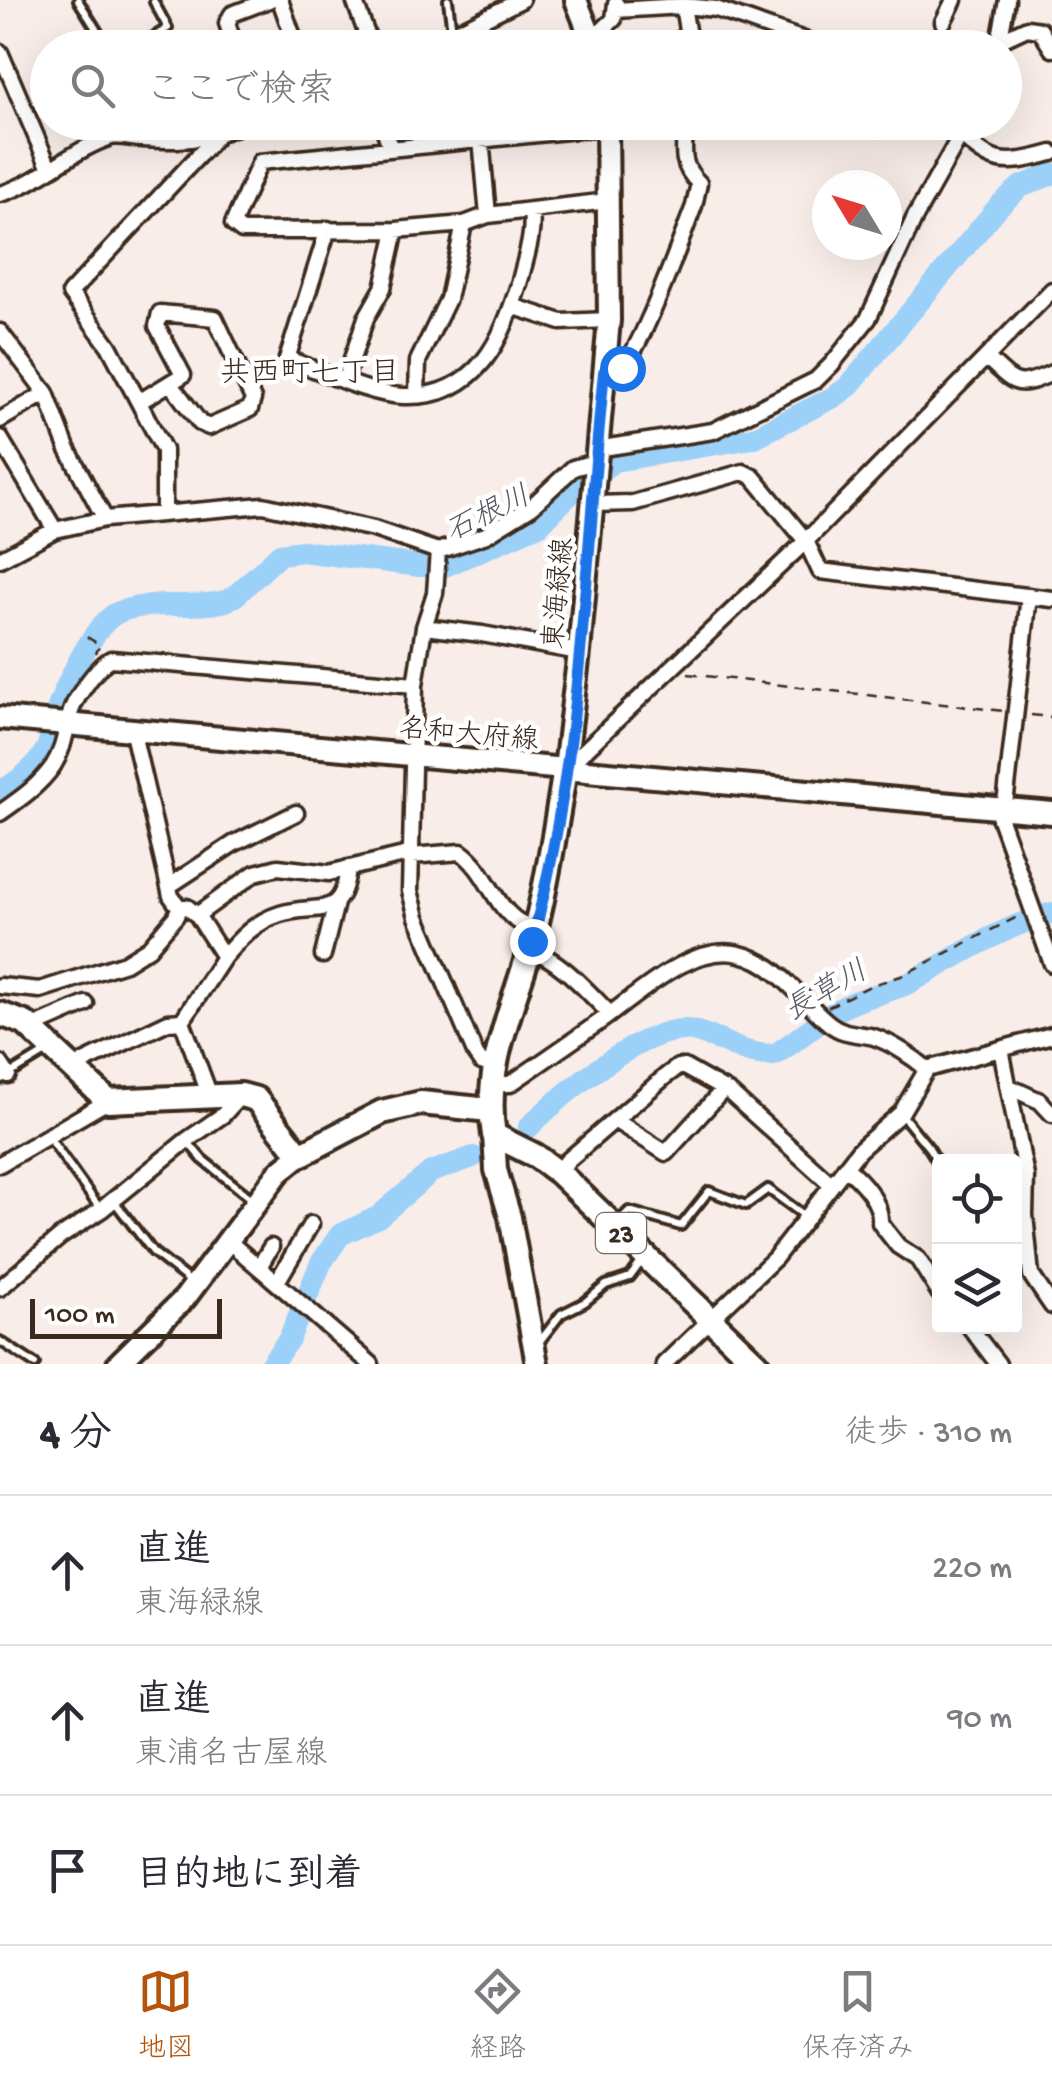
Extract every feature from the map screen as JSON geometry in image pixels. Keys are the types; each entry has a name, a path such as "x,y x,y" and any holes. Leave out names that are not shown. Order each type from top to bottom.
{"main road":[{"path":"576,0 588,30"},
{"name":"東海緑線","path":"565,768 609,320 607,140"},
{"name":"名和大府線","path":"0,718 1052,812"},
{"path":"536,1353 510,1217 496,1170 490,1110 494,1075 549,873 565,768"},
{"path":"15,1020 74,1067 108,1101 241,1095 256,1098 300,1155"},
{"path":"118,1364 194,1285 280,1171 300,1155 382,1112 421,1103 490,1110"},
{"name":"23","path":"494,1135 536,1156 559,1174 753,1362"}],"street":[{"path":"229,30 227,23 232,14 269,0"},
{"path":"280,0 291,30"},
{"path":"354,0 365,30"},
{"path":"464,30 521,0"},
{"path":"943,22 954,0"},
{"path":"1001,30 1007,0"},
{"path":"605,30 614,19 616,5 716,9 776,30"},
{"path":"683,6 687,30"},
{"path":"1022,31 1040,30 1052,49"},
{"path":"0,52 30,122"},
{"path":"37,140 49,167"},
{"path":"0,194 17,189 49,167 106,140"},
{"path":"164,514 164,450 109,346 70,294 213,140"},
{"path":"388,140 390,147"},
{"path":"470,140 260,162 233,224 242,231 396,230 464,224 488,215 608,201"},
{"path":"481,140 488,215"},
{"path":"604,372 622,368 636,345 694,206 699,184 686,169 684,140"},
{"path":"0,559 55,530 105,519 263,505 374,528 438,551 486,534 531,507 573,468 595,458 713,431 816,380 868,319 915,217 959,140"},
{"path":"973,140 983,154 1000,163 1017,163 1052,153"},
{"path":"328,230 287,358 398,396 418,395 454,383 480,366 499,342 534,231 531,210"},
{"path":"418,395 418,362 448,299 464,224"},
{"path":"345,380 366,318 383,288 396,230"},
{"path":"565,768 806,541 1052,290"},
{"path":"512,306 561,322 609,320"},
{"path":"139,402 183,376 157,326 160,312 215,318 253,399 250,408 210,428 200,423 170,384"},
{"path":"0,332 46,393 67,448 105,519"},
{"path":"988,359 1014,383 1024,385 1052,373"},
{"path":"0,420 46,393"},
{"path":"0,438 55,530"},
{"path":"593,499 633,503 743,472 753,477 806,541 820,571 1052,598"},
{"path":"438,551 435,593 424,627 415,685 410,891 481,1062 510,1084 656,978 692,961 738,952 772,969 831,1025 843,1032 874,1038 927,1069"},
{"path":"1030,596 1000,819 1052,964"},
{"path":"424,627 579,652"},
{"path":"0,813 31,791 52,767 58,724 70,714 96,671 112,659 415,685"},
{"path":"4,986 40,990 125,963 149,948 176,916 179,907 169,886 132,729"},
{"path":"169,886 234,844 296,813"},
{"path":"196,914 255,873 278,867 322,874 412,854 462,852 472,861 503,912 610,1014"},
{"path":"323,955 348,868"},
{"path":"182,1021 224,957 245,934 262,921 291,911 321,910 336,903"},
{"path":"179,907 187,907 196,914 224,957"},
{"path":"4,986 15,1020 86,1004"},
{"path":"74,1067 168,1022 182,1021"},
{"path":"182,1021 210,1096"},
{"path":"664,1364 775,1258 859,1150 901,1113 927,1069 1052,1035"},
{"path":"1001,1049 1022,1154"},
{"path":"559,1174 567,1161 678,1067 684,1067 724,1089 831,1184"},
{"path":"1009,1088 1040,1101 1052,1114"},
{"path":"616,1121 666,1154 724,1089"},
{"path":"0,1288 60,1237 223,1115 241,1095"},
{"path":"0,1164 108,1101"},
{"path":"1022,1155 1026,1176 1022,1228"},
{"path":"845,1167 876,1203 881,1212 880,1223 898,1246 918,1259 932,1277"},
{"path":"277,1282 311,1224"},
{"path":"228,1240 361,1360"},
{"path":"1022,1244 1031,1275 1052,1306"},
{"path":"260,1267 271,1247"},
{"path":"976,1334 998,1364"}],"lane":[{"path":"78,0 97,30"},
{"path":"447,30 448,0"},
{"path":"154,2 166,30"},
{"path":"3,1073 52,1048"},
{"path":"901,1113 933,1154"},
{"path":"47,1135 107,1205 194,1285"},
{"path":"187,1140 202,1159 256,1203"},
{"path":"614,1226 629,1211 681,1226 709,1191 746,1205 768,1190 809,1219"},
{"path":"536,1353 562,1314 606,1285 630,1277 646,1256"},
{"path":"0,1341 36,1364"}],"path":[{"path":"667,672 1052,717"},
{"path":"818,1012 1032,910"}],"waterway":[{"name":"石根川","path":"0,792 42,757 75,668 100,629 117,613 142,606 226,601 280,554 302,551 445,566 539,525 573,491 614,461 753,438 848,387 999,206 1020,187 1052,174"},
{"name":"長草川","path":"529,1127 582,1081 653,1037 693,1031 752,1053 774,1055 847,1005 911,982 997,934 1052,913"},
{"name":"長草川","path":"271,1364 289,1339 321,1263 340,1235 378,1217 431,1172 473,1157"}],"district":[{"name":"共西町七丁目","path":"310,371"}],"route":[{"path":"532,941 549,873 565,768 604,372 622,368"}]}
